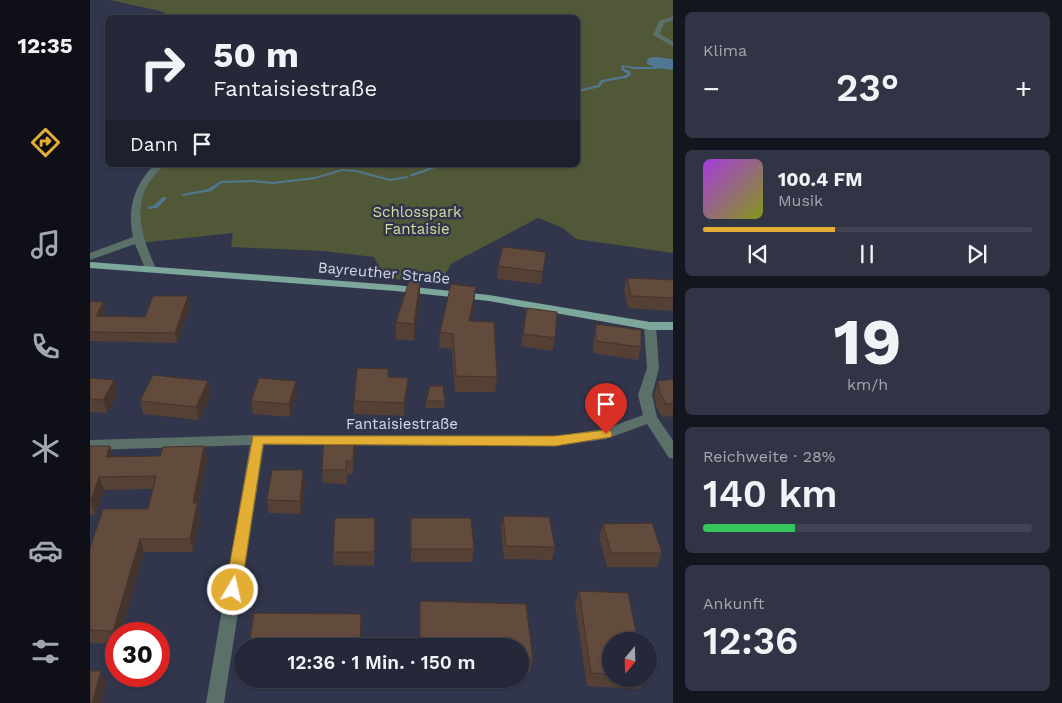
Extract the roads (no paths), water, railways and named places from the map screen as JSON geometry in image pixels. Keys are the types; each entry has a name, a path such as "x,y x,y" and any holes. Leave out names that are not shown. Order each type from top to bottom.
{"main road":[{"name":"Bayreuther Straße","path":"90,265 395,288 470,296 650,326 673,326"}],"street":[{"path":"673,18 661,22 656,35 673,45"},
{"path":"150,269 138,239 135,219 136,199 140,189 157,167"},
{"path":"90,257 138,239"},
{"path":"650,326 653,368 645,395 650,418 673,454"},
{"name":"Fantaisiestraße","path":"90,445 258,440 555,441 606,434 650,418"},
{"path":"215,703 258,440"}],"water":[{"path":"649,58 673,59 673,70 656,68 646,63"}],"waterway":[{"path":"580,91 599,86 602,81 625,77 630,74 622,69 623,66 656,68"},
{"path":"411,175 436,167"},
{"path":"183,195 209,190 221,182 252,181 273,183 315,178 342,170 356,171 390,180 407,177"},
{"path":"150,208 155,207 165,198"}],"park label":[{"name":"Schlosspark Fantaisie","path":"417,220"}]}
